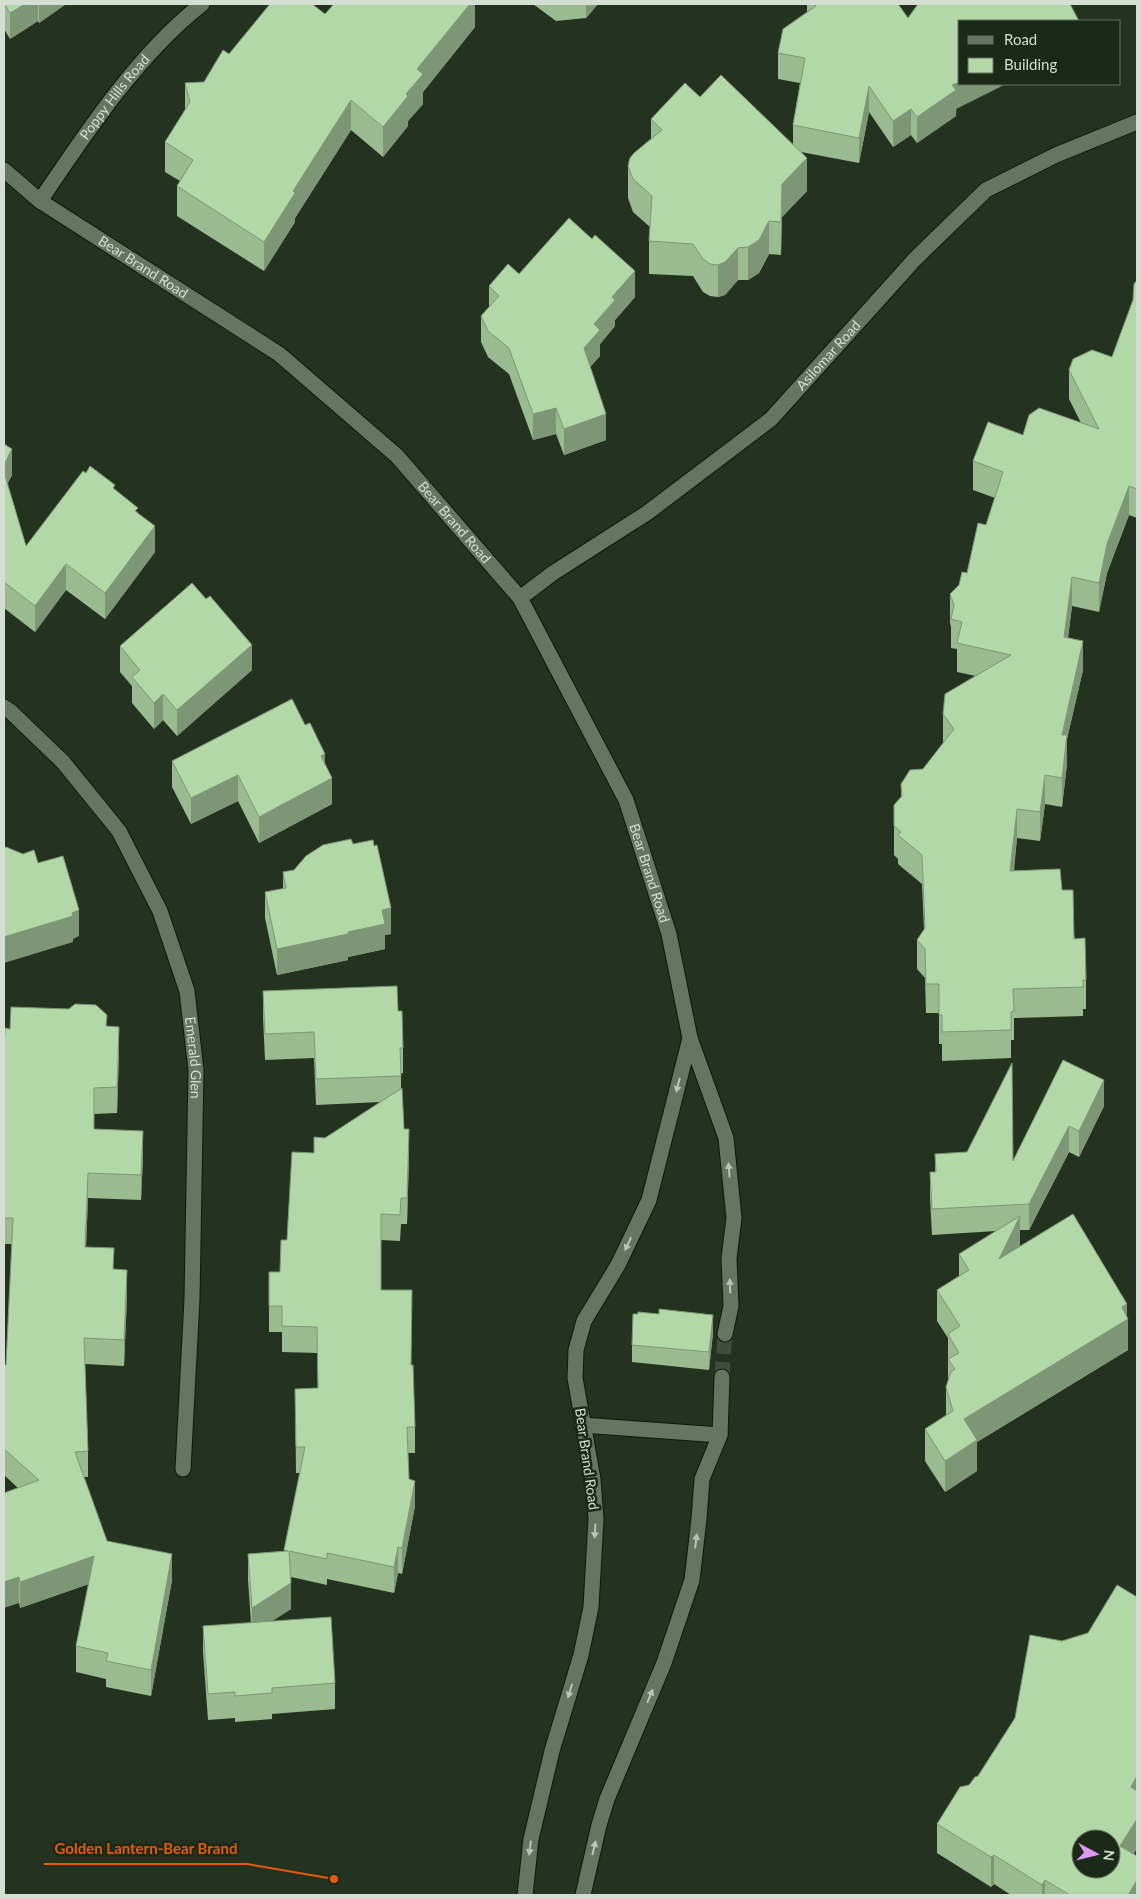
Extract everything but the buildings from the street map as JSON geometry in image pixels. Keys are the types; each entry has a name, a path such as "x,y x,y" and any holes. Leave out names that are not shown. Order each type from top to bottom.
{"street":[{"name":"Poppy Hills Road","path":"40,201 114,98 151,52 202,4"},
{"name":"Asilomar Road","path":"520,598 553,574 647,513 771,419 915,259 986,190 1056,156 1137,122"},
{"name":"Bear Brand Road","path":"4,170 40,201 279,354 397,456 520,598 626,800 669,934 690,1038 726,1138 734,1218 729,1258 731,1306 725,1334"},
{"name":"Emerald Glen","path":"4,707 63,762 119,831 160,911 187,992 196,1070 192,1298 183,1469"},
{"name":"Bear Brand Road","path":"524,1895 531,1840 552,1751 581,1655 591,1608 596,1519 593,1480 575,1378 576,1350 584,1321 618,1265 649,1200 690,1038"},
{"path":"583,1895 599,1825 664,1663 692,1580 702,1479 720,1434 722,1377"},
{"path":"582,1426 720,1434"}],"tunnel":[{"path":"722,1377 725,1334"}],"place":[{"name":"Golden Lantern-Bear Brand","path":"334,1879"}]}
